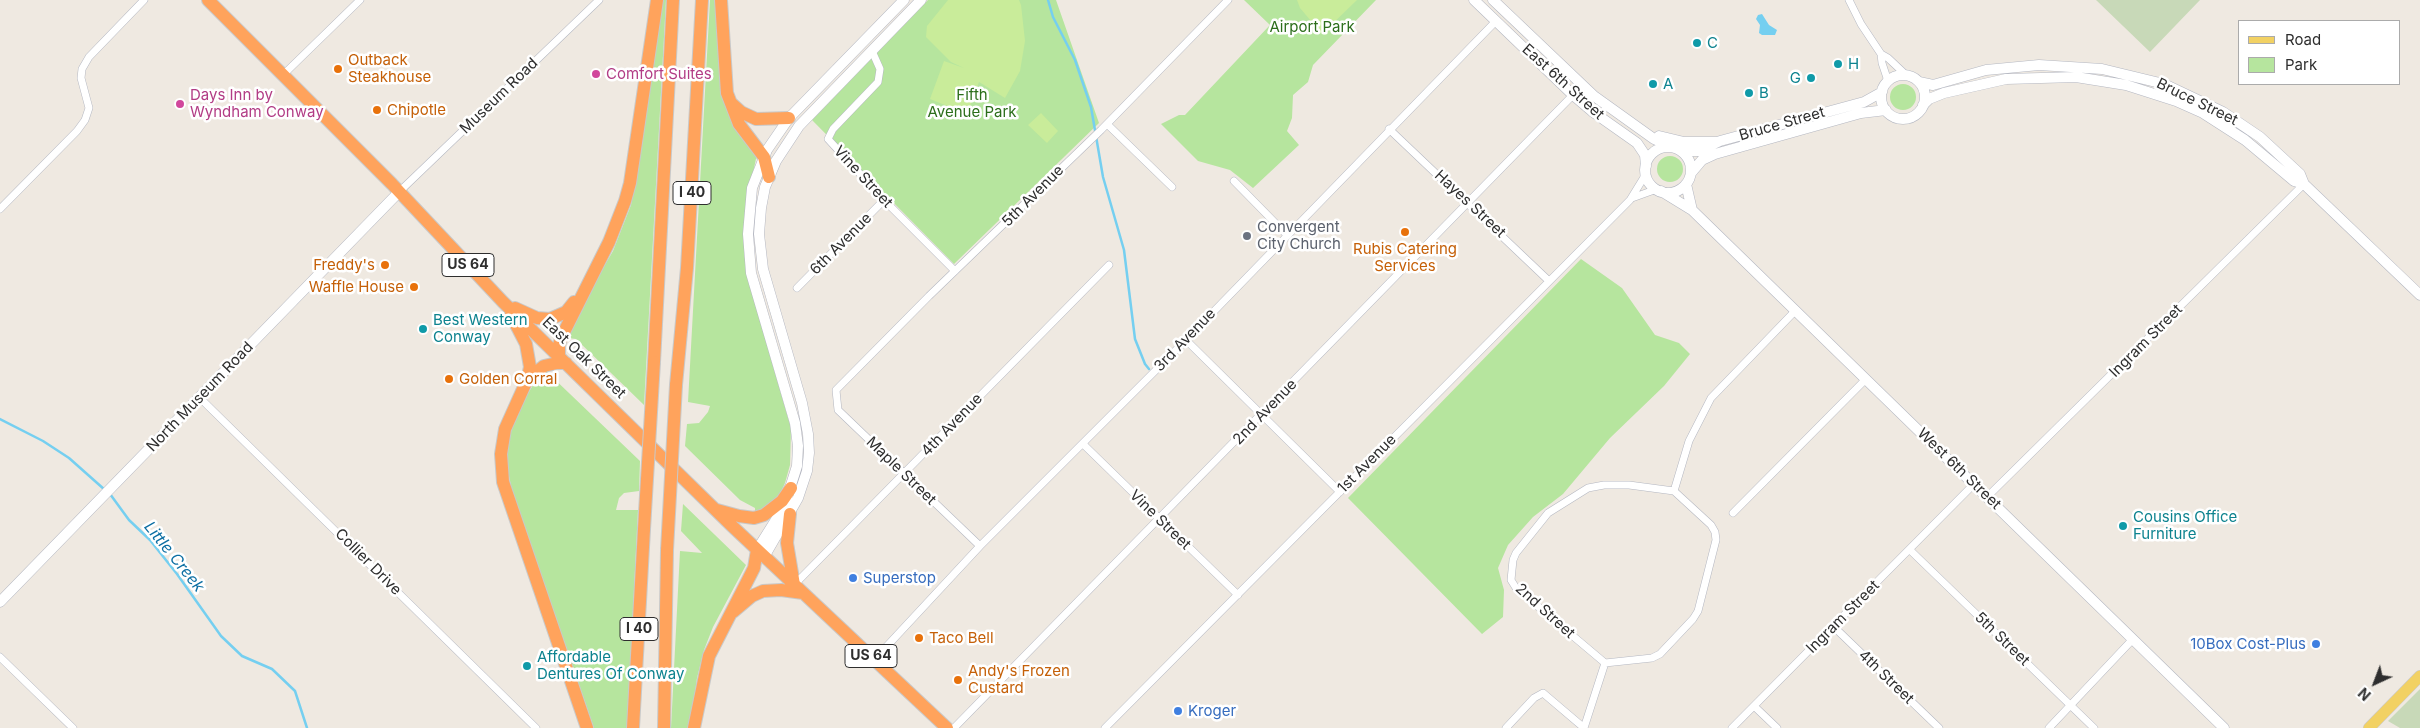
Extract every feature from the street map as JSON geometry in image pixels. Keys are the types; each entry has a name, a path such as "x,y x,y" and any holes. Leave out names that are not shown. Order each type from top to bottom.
{"highway":[{"name":"East Oak Street","path":"208,0 400,192 503,302 715,510 947,728"},
{"path":"527,380 544,366 563,360 559,344 562,336 618,222 630,183 657,0"},
{"name":"I 40","path":"633,728 673,0"},
{"name":"I 40","path":"664,728 668,550 676,385 687,268 702,0"},
{"path":"721,0 727,93 739,124 764,157 769,177"},
{"path":"727,93 734,106 751,117 769,120 789,118"},
{"path":"503,302 528,315 545,319 554,318 570,307 593,273"},
{"path":"503,302 526,344 530,367 527,380 504,429 501,454 502,477 587,728"},
{"path":"715,510 754,518 764,515 782,502 791,488"},
{"path":"729,615 752,596 763,591 798,589 787,543 790,514"},
{"path":"694,728 708,660 761,554"}],"main road":[{"path":"2369,728 2420,676"}],"street":[{"path":"0,209 77,131 85,120 89,108 81,78 82,69 89,57 144,0"},
{"path":"284,74 360,0"},
{"name":"Museum Road","path":"400,192 598,0"},
{"path":"761,554 784,507 798,461 796,430 753,286 749,261 750,202 754,182 772,142 789,118 904,0"},
{"path":"761,554 790,514 803,485 807,471 808,434 802,403 762,269 759,234 760,215 769,177 776,160 796,130 921,0"},
{"name":"5th Avenue","path":"836,390 955,271 1092,139 1228,0"},
{"name":"East 6th Street","path":"1474,0 1573,95 1593,112 1637,143 1645,155 1646,170"},
{"name":"East 6th Street","path":"1493,0 1594,96 1654,139 1676,149"},
{"path":"1849,0 1861,24 1882,54 1906,76 1919,82 1925,95 1923,105 1913,116 1904,118 1894,116 1886,110 1882,102 1882,92 1888,81 1897,76 1906,76"},
{"name":"3rd Avenue","path":"874,660 980,546 1186,340 1496,21"},
{"name":"Vine Street","path":"872,52 880,68 878,82 828,136 832,144 884,200 955,271"},
{"path":"1882,54 1882,63 1888,81"},
{"name":"Bruce Street","path":"1919,82 1933,85 1986,70 2039,65 2102,69 2164,84 2198,99 2241,123 2279,154 2300,174 2304,184 2420,295"},
{"name":"Bruce Street","path":"1923,105 1929,99 1944,93 2006,79 2076,77 2126,85 2176,101 2203,113 2246,140 2294,181 2304,184"},
{"path":"2126,85 2130,82 2157,89 2164,84 2171,94 2203,113"},
{"name":"Bruce Street","path":"1676,149 1699,151 1720,142 1864,102 1882,92"},
{"name":"2nd Avenue","path":"954,728 1160,520 1573,95"},
{"name":"Bruce Street","path":"1691,173 1702,160 1715,154 1861,113 1886,110"},
{"path":"1107,124 1172,188"},
{"path":"1636,126 1674,140 1720,142"},
{"name":"Hayes Street","path":"1389,129 1549,281"},
{"path":"1676,149 1689,160 1691,173 1686,184 1675,191 1659,190 1652,185 1646,170 1655,151 1676,149"},
{"name":"1st Avenue","path":"1630,200 1646,170"},
{"path":"1234,181 1287,235"},
{"path":"1686,184 1692,210"},
{"name":"Ingram Street","path":"1987,497 2304,184"},
{"name":"1st Avenue","path":"1105,728 1630,200 1639,194 1659,190"},
{"name":"West 6th Street","path":"1659,190 1692,210 2224,728"},
{"name":"North Museum Road","path":"0,602 400,192"},
{"name":"6th Avenue","path":"798,288 884,200"},
{"name":"4th Avenue","path":"798,589 904,474 1109,265"},
{"path":"1506,728 1541,693 1584,728 1605,663 1652,658 1660,654 1693,619 1698,611 1716,540 1715,532 1711,525 1674,491 1689,442 1711,398 1796,310"},
{"path":"1186,340 1340,492"},
{"path":"1733,513 1866,379"},
{"name":"Maple Street","path":"836,390 838,410 980,546"},
{"name":"Collier Drive","path":"200,398 536,728"},
{"name":"Vine Street","path":"1083,444 1238,594"},
{"name":"2nd Street","path":"1605,663 1516,588 1511,580 1513,560 1548,514 1588,488 1629,484 1674,491"},
{"name":"Ingram Street","path":"1732,728 1974,484"},
{"name":"5th Street","path":"1910,550 2094,728"},
{"name":"4th Street","path":"1834,627 1939,728"},
{"path":"2049,728 2133,639"},
{"path":"0,657 73,728"},
{"path":"1754,706 1777,728"}],"green space":[{"path":"662,0 666,0 644,405 576,339 568,338 564,335 613,251 631,205"},
{"path":"710,0 718,0 725,96 757,154 745,211 744,253 751,290 791,428 790,465 785,483 777,500 755,515 755,508 740,500 685,446 687,424 699,423 708,412 710,406 688,402"},
{"name":"Fifth Avenue Park","path":"928,0 1056,0 1099,123 954,264 812,120"},
{"path":"948,0 1019,0 1021,5 1025,41 1020,71 1005,98 979,82 967,114 930,99 944,61 964,68 951,62 926,37 927,26"},
{"name":"Airport Park","path":"1244,0 1376,0 1313,65 1308,82 1293,95 1292,118 1287,131 1299,145 1253,188 1230,170 1198,161 1161,124 1179,115 1185,115 1270,25"},
{"path":"1297,0 1357,0 1322,34 1300,8"},
{"path":"2096,0 2200,0 2150,52"},
{"path":"1903,84 1912,88 1916,97 1912,106 1903,110 1894,106 1890,97 1894,88"},
{"path":"1041,113 1058,131 1047,143 1028,125"},
{"path":"1670,156 1679,160 1683,169 1679,178 1670,182 1661,178 1657,169 1661,160"},
{"path":"1581,259 1622,288 1655,335 1679,343 1690,354 1664,386 1610,438 1563,494 1533,517 1508,545 1498,568 1504,590 1503,617 1482,634 1348,498"},
{"path":"546,371 640,461 639,491 624,493 619,498 616,510 638,510 627,728 594,728 512,491 506,461 508,435 516,413 538,377"},
{"path":"683,504 746,565 713,627 704,650 697,678 690,728 671,728 680,551 702,553 681,531"},
{"path":"2420,689 2420,728 2400,728 2388,721"}],"water":[{"path":"1762,14 1769,25 1777,30 1775,35 1762,35 1759,33 1760,25 1756,19 1758,15"}],"waterway":[{"path":"1048,0 1053,17 1075,60 1091,107 1103,177 1124,250 1135,339 1145,364 1149,369"},
{"name":"Little Creek","path":"0,419 43,441 69,458 105,490"},
{"name":"Little Creek","path":"110,494 129,520 150,540 177,574 221,636 242,656 272,669 295,691 307,728"}],"place":[{"name":"C","path":"1697,43"},
{"name":"H","path":"1838,64"},
{"name":"Outback Steakhouse","path":"338,69"},
{"name":"Comfort Suites","path":"596,74"},
{"name":"G","path":"1811,78"},
{"name":"A","path":"1653,84"},
{"name":"B","path":"1749,93"},
{"name":"Days Inn by Wyndham Conway","path":"180,104"},
{"name":"Chipotle","path":"377,110"},
{"name":"Rubis Catering Services","path":"1405,232"},
{"name":"Convergent City Church","path":"1247,236"},
{"name":"Freddy's","path":"385,265"},
{"name":"Waffle House","path":"414,287"},
{"name":"Best Western Conway","path":"423,329"},
{"name":"Golden Corral","path":"449,379"},
{"name":"Cousins Office Furniture","path":"2123,526"},
{"name":"Superstop","path":"853,578"},
{"name":"Taco Bell","path":"919,638"},
{"name":"10Box Cost-Plus","path":"2316,644"},
{"name":"Affordable Dentures Of Conway","path":"527,666"},
{"name":"Andy's Frozen Custard","path":"958,680"},
{"name":"Kroger","path":"1178,711"}]}
